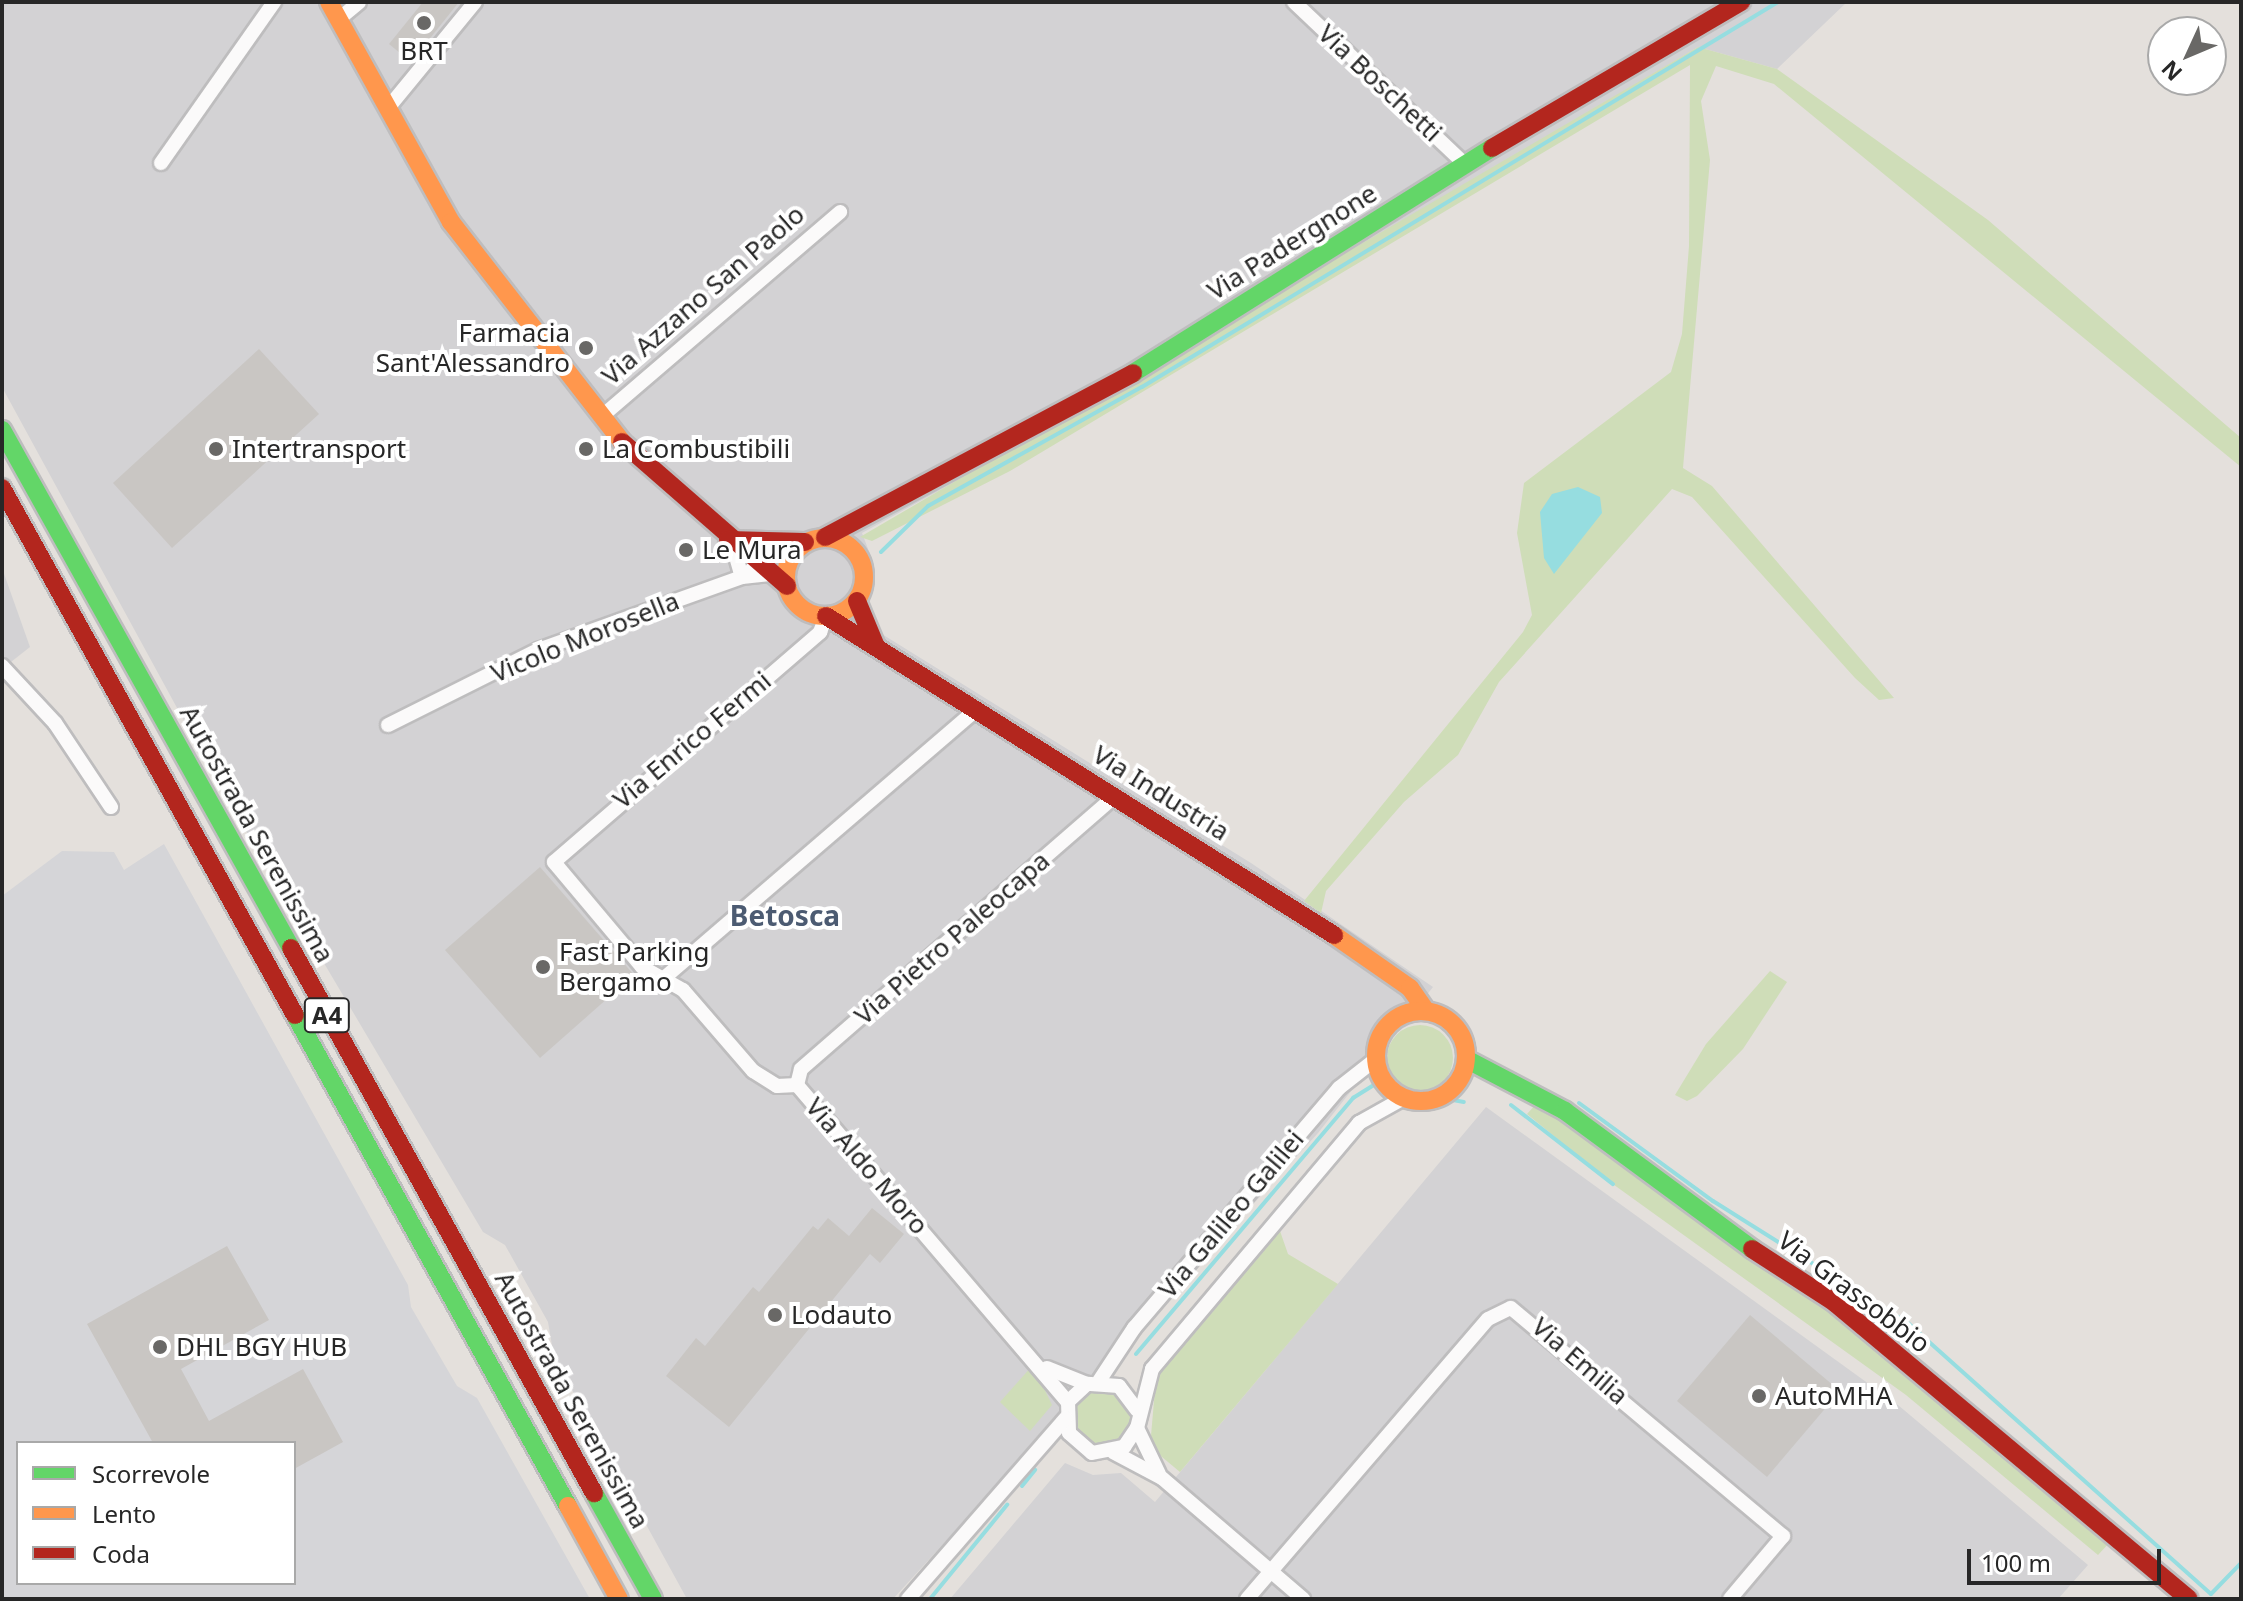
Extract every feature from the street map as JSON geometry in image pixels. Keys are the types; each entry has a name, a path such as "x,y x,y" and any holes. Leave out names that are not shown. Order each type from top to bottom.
{"main road":[{"name":"Via Azzano San Paolo","path":"329,2 488,275 601,417 729,543 787,586"},
{"name":"Via Padergnone","path":"816,539 867,520 1076,409 1465,164 1741,2"},
{"name":"Autostrada Serenissima","path":"2,430 653,1599"},
{"name":"Autostrada Serenissima","path":"2,488 619,1599"},
{"path":"867,520 857,541 865,576 857,601 864,629 879,650"},
{"path":"729,543 778,546 816,539 850,545 861,559"},
{"path":"816,539 789,560 787,586 801,608 826,616 857,601"},
{"name":"Via Industria","path":"826,616 1115,796 1410,988 1426,1011"},
{"path":"1410,988 1376,1059 1385,1082 1404,1098 1428,1100 1450,1091 1501,1081"},
{"path":"1394,1020 1426,1011 1454,1025 1466,1059 1450,1091"},
{"name":"Via Grassobbio","path":"1466,1059 1501,1081 1565,1111 1698,1214 1835,1303 2189,1599"}],"street":[{"path":"161,163 274,2"},
{"path":"339,19 359,2"},
{"path":"388,108 475,2"},
{"name":"Via Boschetti","path":"1294,2 1465,164"},
{"name":"Via Azzano San Paolo","path":"601,417 840,212"},
{"path":"729,543 742,577"},
{"name":"Vicolo Morosella","path":"388,725 538,650 764,570 778,546"},
{"name":"Via Enrico Fermi","path":"554,862 820,632 826,616"},
{"path":"2,666 55,723 111,807"},
{"path":"663,979 976,710"},
{"name":"Via Pietro Paleocapa","path":"797,1085 801,1069 1115,796"},
{"name":"Via Aldo Moro","path":"554,862 642,967 683,990 753,1071 777,1086 797,1085 1034,1357 1068,1402"},
{"name":"Via Galileo Galilei","path":"1093,1382 1134,1328 1339,1088 1376,1059"},
{"path":"1162,1478 1137,1428 1137,1410 1152,1369 1359,1123 1404,1098"},
{"name":"Via Emilia","path":"1270,1571 1488,1319 1511,1308 1783,1536 1730,1599"},
{"name":"Via Aldo Moro","path":"1034,1357 1057,1376 1093,1382"},
{"path":"908,1599 1021,1462 1047,1442 1066,1418 1068,1402 1093,1382 1119,1386 1137,1410"},
{"path":"1066,1418 1082,1448"},
{"path":"1113,1452 1137,1428"},
{"path":"1047,1442 1113,1452 1162,1478 1303,1599"},
{"path":"1247,1599 1270,1571"}],"shaded area":[{"path":"2,2 1847,2 1777,69 1698,47 1115,394 862,533 873,562 868,608 877,631 1251,863 1433,987 1318,1133 893,1599 687,1599 554,1357 548,1322 505,1245 483,1232 224,794 2,387"},
{"path":"2,568 30,647 2,669"},
{"path":"164,844 408,1285 411,1307 457,1386 477,1398 590,1599 2,1599 2,896 62,851 114,852 124,870"},
{"path":"1486,1107 1898,1405 2088,1565 2058,1599 950,1599 1065,1463 1093,1475 1121,1473 1155,1502"}],"green space":[{"path":"1698,47 1777,69 1988,220 2241,438 2241,467 1774,84 1716,66 1701,101 1710,160 1683,468 1712,486 1894,698 1879,700 1855,678 1692,497 1672,489 1499,682 1458,755 1404,802 1326,891 1321,913 1304,901 1523,632 1532,615 1517,533 1524,483 1671,372 1682,334 1689,246 1690,65 1010,471 872,541 860,537"},
{"path":"1770,971 1787,982 1743,1049 1697,1096 1687,1101 1675,1095 1706,1044"},
{"path":"1420,1025 1433,1028 1443,1035 1450,1045 1453,1058 1450,1071 1443,1081 1433,1088 1420,1091 1407,1088 1397,1081 1390,1071 1387,1058 1390,1045 1397,1035 1407,1028"},
{"path":"1537,1103 1830,1303 2111,1541 2098,1555 1906,1395 1610,1182 1527,1114"},
{"path":"1280,1231 1288,1254 1338,1284 1180,1472 1150,1447 1156,1378"},
{"path":"1033,1365 1052,1405 1030,1431 1000,1402"},
{"path":"1102,1389 1113,1391 1122,1398 1129,1407 1129,1429 1122,1438 1113,1445 1102,1447 1091,1445 1082,1438 1075,1429 1073,1418 1075,1407 1082,1398 1091,1391"}],"water":[{"path":"1578,487 1600,497 1602,513 1554,574 1544,558 1540,512 1552,494"}],"building":[{"name":"BRT","path":"423,2 459,2 411,62 389,44"},
{"name":"Intertransport","path":"259,349 319,414 172,548 113,483"},
{"name":"Fast Parking Bergamo","path":"540,867 634,975 540,1058 445,950"},
{"name":"Lodauto","path":"872,1208 904,1234 880,1263 870,1254 729,1427 666,1376 696,1338 705,1346 753,1287 759,1292 813,1226 818,1230 828,1218 849,1236"},
{"name":"DHL BGY HUB","path":"227,1246 269,1320 181,1369 209,1421 303,1369 343,1442 296,1468 296,1441 152,1441 87,1324"},
{"name":"AutoMHA","path":"1750,1315 1840,1391 1767,1477 1677,1401"}],"waterway":[{"path":"881,552 928,506 1142,387 1778,2"},
{"path":"1136,1354 1353,1098 1374,1085"},
{"path":"1453,1100 1464,1102"},
{"path":"1579,1103 1713,1201 1909,1324 2211,1594 2241,1563"},
{"path":"1511,1105 1613,1184"},
{"path":"1022,1486 1035,1470"},
{"path":"930,1599 1007,1505"}],"traffic: fast":[{"path":"1133,373 1492,148"},
{"path":"2,430 291,948"},
{"path":"295,1015 568,1506"},
{"path":"1466,1059 1565,1111 1752,1249"},
{"path":"594,1493 653,1599"}],"traffic: slow":[{"path":"329,2 451,222 622,442"},
{"path":"817,538 833,538 847,544 858,555 864,577 858,599 847,610 833,616 817,616 803,610 792,599 786,585 786,569 792,555 803,544 817,538"},
{"path":"1334,935 1410,988 1426,1011"},
{"path":"1421,1011 1438,1015 1453,1024 1462,1039 1466,1056 1462,1073 1453,1088 1438,1097 1421,1101 1404,1097 1389,1088 1380,1073 1376,1056 1380,1039 1389,1024 1404,1015 1421,1011"},
{"path":"568,1506 619,1599"}],"traffic: jam":[{"path":"1492,148 1741,2"},
{"path":"825,537 1133,373"},
{"path":"622,442 787,586"},
{"path":"2,488 295,1015"},
{"path":"728,540 805,542"},
{"path":"857,601 875,644"},
{"path":"826,616 1334,935"},
{"path":"291,948 594,1493"},
{"path":"1752,1249 1835,1303 2189,1599"}],"place":[{"name":"BRT","path":"424,23"},
{"name":"Farmacia Sant'Alessandro","path":"586,348"},
{"name":"Intertransport","path":"216,449"},
{"name":"La Combustibili","path":"586,449"},
{"name":"Le Mura","path":"686,550"},
{"name":"Fast Parking Bergamo","path":"543,967"},
{"name":"Lodauto","path":"775,1315"},
{"name":"DHL BGY HUB","path":"160,1347"},
{"name":"AutoMHA","path":"1759,1396"}],"district":[{"name":"Betosca","path":"785,915"}]}
